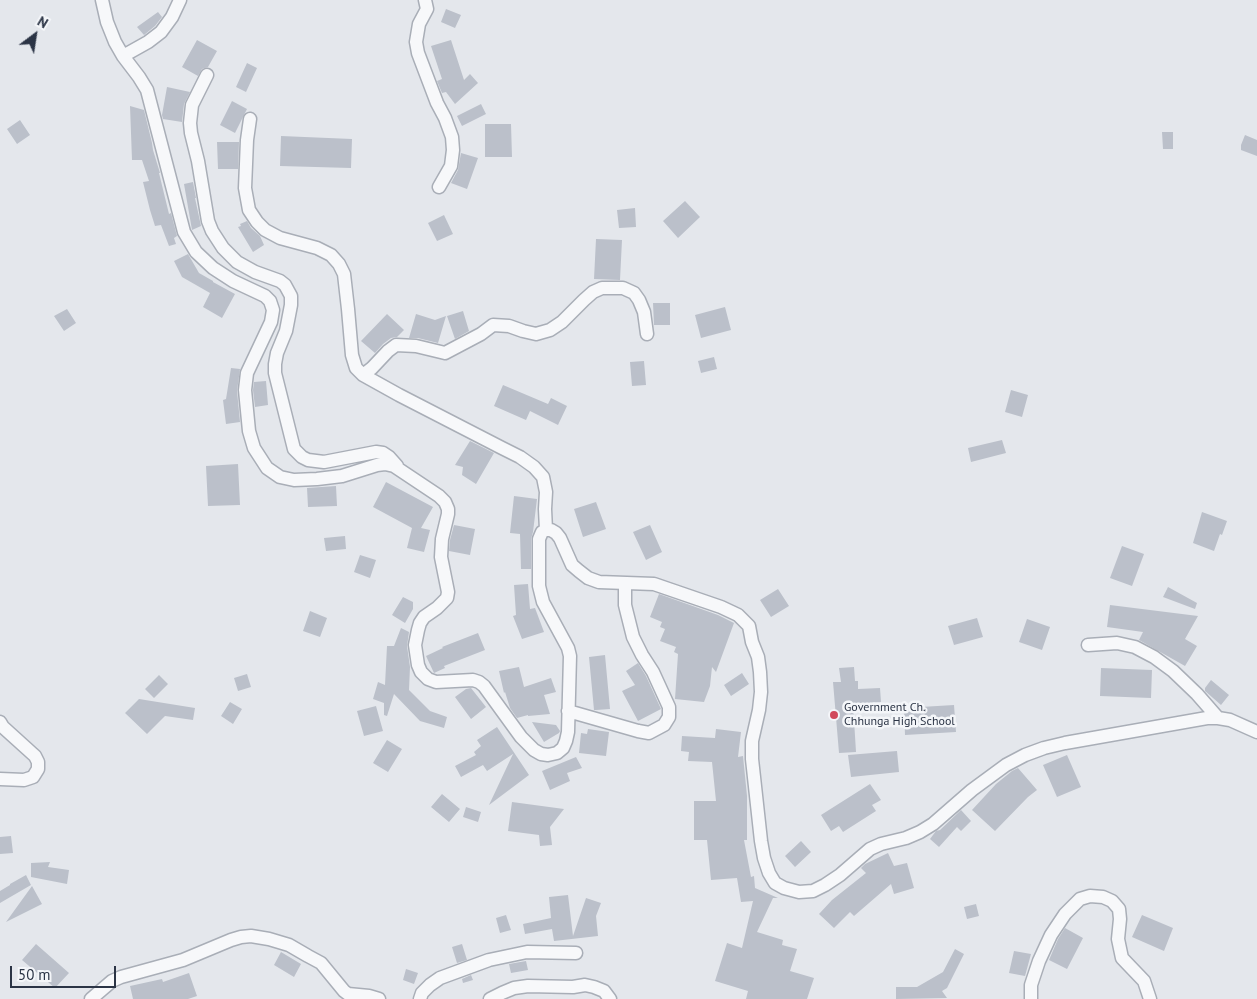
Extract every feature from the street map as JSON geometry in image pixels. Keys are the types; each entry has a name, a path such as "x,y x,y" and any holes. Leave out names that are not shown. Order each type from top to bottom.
{"street":[{"path":"102,0 107,22 115,42 122,56 147,90 184,232 196,252 212,268 233,281 265,296 270,301 272,310 271,322 247,373 245,390 249,431 254,448 267,468 280,477 294,480 342,476 385,464 401,470 445,502 448,509 442,539 441,557 448,592 447,598 424,617 418,630 415,646 418,665 421,672 428,679 436,682 473,680 479,682 484,686 520,737 540,754 548,755 563,748 568,732 570,656 568,648 540,594 539,539 542,532 546,530 556,533 572,565 588,578 599,582 654,584 738,615 749,626 752,642 758,657 760,672 761,692 752,741 752,759 762,849 769,873 775,883 784,888 799,892 813,891 825,885 840,876 870,849 920,832 933,824 972,790 1006,765 1044,748 1196,720 1218,718 1230,720 1257,732"},
{"path":"122,56 148,42 161,32 172,17 180,0"},
{"path":"425,0 427,9 418,24 416,42 418,53 452,137 452,166 440,187"},
{"path":"207,75 192,105 190,123 208,221 223,248 237,262 255,272 280,281 285,285 291,296 286,331 277,353 275,364 294,449 308,460 324,462 368,453 383,453 401,470"},
{"path":"250,119 246,140 245,188 249,210 265,230 280,238 317,248 331,254 339,264 344,274 352,354 356,368 363,375 520,457 534,467 543,477 546,492 546,530"},
{"path":"363,375 396,345 416,346 445,353 481,334 492,325 509,326 536,334 550,330 562,322 593,292 602,288 623,288 634,293 644,312 647,334"},
{"path":"568,711 649,733 664,725 669,717 669,708 653,672 633,637 626,605 625,584"},
{"path":"1088,645 1117,643 1135,647 1154,657 1179,677 1218,718"},
{"path":"0,722 34,756 38,762 38,769 33,777 24,780 0,779"},
{"path":"1031,999 1031,985 1039,961 1051,936 1065,914 1080,899 1090,896 1103,897 1112,901 1119,909 1118,939 1122,958 1144,980 1150,999"},
{"path":"91,999 112,981 121,977 183,960 231,940 251,936 289,945 322,964 348,994 379,999"},
{"path":"420,999 422,993 440,978 489,960 527,952 576,953"},
{"path":"490,999 514,988 528,986 585,986 604,991 610,999"}],"building":[{"path":"446,9 461,15 455,28 441,22"},
{"path":"158,12 162,17 144,35 137,27"},
{"path":"197,40 217,51 208,67 202,69 198,76 182,67"},
{"path":"451,40 464,80 470,74 478,83 455,104 446,92 442,93 437,81 442,79 431,46"},
{"path":"247,63 257,68 246,92 236,87"},
{"path":"167,87 190,92 184,104 182,122 163,119"},
{"path":"232,101 247,109 235,133 220,125"},
{"path":"481,104 486,114 462,126 457,116"},
{"path":"130,106 144,110 169,214 171,213 177,236 174,238 176,244 169,246 161,225 155,226 143,182 149,181 142,160 132,160"},
{"path":"20,120 30,135 17,144 7,129"},
{"path":"485,124 511,124 512,157 485,157"},
{"path":"1162,132 1173,132 1173,149 1163,149"},
{"path":"1245,135 1257,140 1257,156 1241,150"},
{"path":"281,136 352,139 351,168 280,166"},
{"path":"217,142 239,142 238,169 218,169"},
{"path":"461,153 478,158 467,189 451,183 458,170"},
{"path":"193,182 201,226 192,230 184,184"},
{"path":"685,201 700,217 678,238 663,221"},
{"path":"635,208 636,227 619,228 617,210"},
{"path":"444,215 453,234 437,241 428,223"},
{"path":"247,221 251,228 260,236 264,245 253,252 238,227"},
{"path":"596,239 622,240 620,280 594,279"},
{"path":"188,254 199,273 235,294 222,318 203,307 210,293 182,277 174,261"},
{"path":"653,303 670,303 670,325 654,325"},
{"path":"725,307 731,330 701,338 695,315"},
{"path":"67,309 76,323 64,331 54,316"},
{"path":"463,311 469,331 455,339 447,316"},
{"path":"387,314 404,330 397,337 391,338 383,344 375,353 361,341"},
{"path":"416,314 435,320 446,316 438,343 418,338 409,338"},
{"path":"714,357 717,369 701,373 698,361"},
{"path":"644,361 646,385 632,386 630,362"},
{"path":"231,368 240,369 237,391 240,422 226,424 223,400 226,399"},
{"path":"266,381 268,405 255,407 254,382"},
{"path":"503,385 548,404 551,398 567,406 558,425 530,411 526,420 494,406"},
{"path":"1011,390 1028,395 1022,417 1005,412"},
{"path":"1002,440 1006,453 971,462 968,448"},
{"path":"470,441 494,453 476,484 462,475 463,467 455,465"},
{"path":"238,464 240,505 208,506 206,466"},
{"path":"386,482 433,507 421,528 430,530 424,552 407,548 412,528 373,507"},
{"path":"336,486 337,506 308,507 307,488"},
{"path":"514,496 537,499 531,539 531,569 521,569 520,534 510,533"},
{"path":"596,502 606,529 583,537 574,509"},
{"path":"1202,512 1227,521 1214,551 1193,543"},
{"path":"454,525 475,529 470,555 449,551"},
{"path":"650,525 662,552 646,560 633,532"},
{"path":"345,536 346,549 326,551 324,538"},
{"path":"1122,546 1144,554 1132,586 1110,578"},
{"path":"360,555 376,560 370,578 354,572"},
{"path":"528,584 530,609 535,608 544,632 522,639 513,616 516,615 514,585"},
{"path":"1168,587 1197,603 1195,609 1163,597"},
{"path":"778,589 789,606 771,617 760,600"},
{"path":"659,594 718,615 734,623 716,672 712,667 710,686 704,702 675,699 678,654 674,652 676,647 660,641 665,629 660,627 662,622 650,617"},
{"path":"403,597 413,602 413,609 405,623 392,615"},
{"path":"1110,605 1198,616 1185,639 1197,646 1185,666 1139,640 1143,632 1107,627"},
{"path":"310,611 327,618 320,637 303,631"},
{"path":"977,618 983,637 954,645 948,626"},
{"path":"1027,619 1050,627 1042,650 1019,642"},
{"path":"401,628 409,632 407,646 410,667 409,690 430,711 447,717 444,728 420,721 394,694 387,716 384,715 384,703 373,699 378,682 385,685 387,646 394,646"},
{"path":"478,633 485,650 444,666 445,668 434,673 426,656 442,647"},
{"path":"605,655 610,709 594,710 589,657"},
{"path":"638,663 661,709 638,721 622,691 635,685 626,671"},
{"path":"519,667 524,687 551,678 556,692 544,695 550,714 528,715 517,718 510,708 499,671"},
{"path":"854,667 855,681 858,681 858,689 880,688 881,702 853,704 856,752 839,753 833,682 841,682 839,668"},
{"path":"1101,668 1152,670 1151,698 1100,696"},
{"path":"742,673 749,684 731,696 724,685"},
{"path":"247,674 251,687 238,691 234,678"},
{"path":"159,675 168,684 154,698 145,689"},
{"path":"1211,680 1229,695 1221,705 1205,691"},
{"path":"471,688 486,707 471,719 455,697 466,689"},
{"path":"139,699 195,708 193,720 165,716 147,734 125,713"},
{"path":"230,702 242,709 233,724 221,716"},
{"path":"954,705 956,732 905,735 904,708"},
{"path":"376,706 383,731 364,736 357,711"},
{"path":"532,722 556,725 560,731 544,742"},
{"path":"497,727 529,775 489,805 513,754 487,771 483,765 461,777 455,766 476,755 474,752 481,746 477,740"},
{"path":"588,729 609,732 606,756 579,753 581,733 587,734"},
{"path":"716,729 741,732 738,757 743,756 747,796 747,840 744,840 751,877 754,876 755,888 778,898 773,898 757,932 783,940 782,945 797,949 790,971 814,978 807,999 746,999 748,991 715,981 727,943 742,948 753,901 741,902 737,878 711,880 707,840 694,840 694,801 716,801 712,762 688,761 689,752 681,751 682,736 715,738"},
{"path":"387,740 402,749 388,772 373,763"},
{"path":"897,751 899,772 851,777 848,755"},
{"path":"1067,755 1081,787 1057,797 1043,765"},
{"path":"576,757 582,768 567,773 570,781 550,790 542,771"},
{"path":"1018,768 1037,790 995,831 972,810 996,784"},
{"path":"870,784 881,800 872,805 876,811 843,832 839,826 831,831 821,815"},
{"path":"442,794 460,809 449,822 431,807"},
{"path":"512,802 564,809 550,827 552,845 540,846 539,835 508,831"},
{"path":"466,807 481,812 478,822 463,817"},
{"path":"961,810 971,821 961,831 957,827 939,847 930,839 936,831 940,830"},
{"path":"11,836 13,853 0,854 0,837"},
{"path":"801,841 811,852 795,867 785,856"},
{"path":"888,853 894,866 907,863 914,888 894,894 891,884 854,916 850,912 834,928 819,914 832,900 866,873 861,868 865,864"},
{"path":"50,862 48,867 69,870 67,884 31,877 31,863"},
{"path":"26,875 31,885 0,903 0,891"},
{"path":"32,886 42,904 6,922"},
{"path":"568,895 573,936 586,898 601,903 596,916 598,936 554,941 552,929 525,934 523,924 551,918 549,897"},
{"path":"976,904 979,916 967,919 964,907"},
{"path":"506,915 511,930 500,933 496,918"},
{"path":"1142,915 1173,928 1164,951 1132,937"},
{"path":"1065,928 1083,938 1067,969 1049,960"},
{"path":"36,944 69,973 55,988 22,960"},
{"path":"462,944 467,960 457,963 452,947"},
{"path":"955,949 964,954 947,988 942,991 947,998 896,999 896,987 917,987 943,972"},
{"path":"1014,951 1031,954 1025,976 1009,973"},
{"path":"281,952 301,964 294,977 274,965"},
{"path":"526,961 528,970 511,973 509,964"},
{"path":"406,969 418,973 414,984 403,980"},
{"path":"189,973 197,996 188,999 133,999 130,986 162,979 163,982"},
{"path":"471,975 473,980 463,983 462,979"}],"place":[{"name":"Government Ch. Chhunga High School","path":"834,715"}]}
